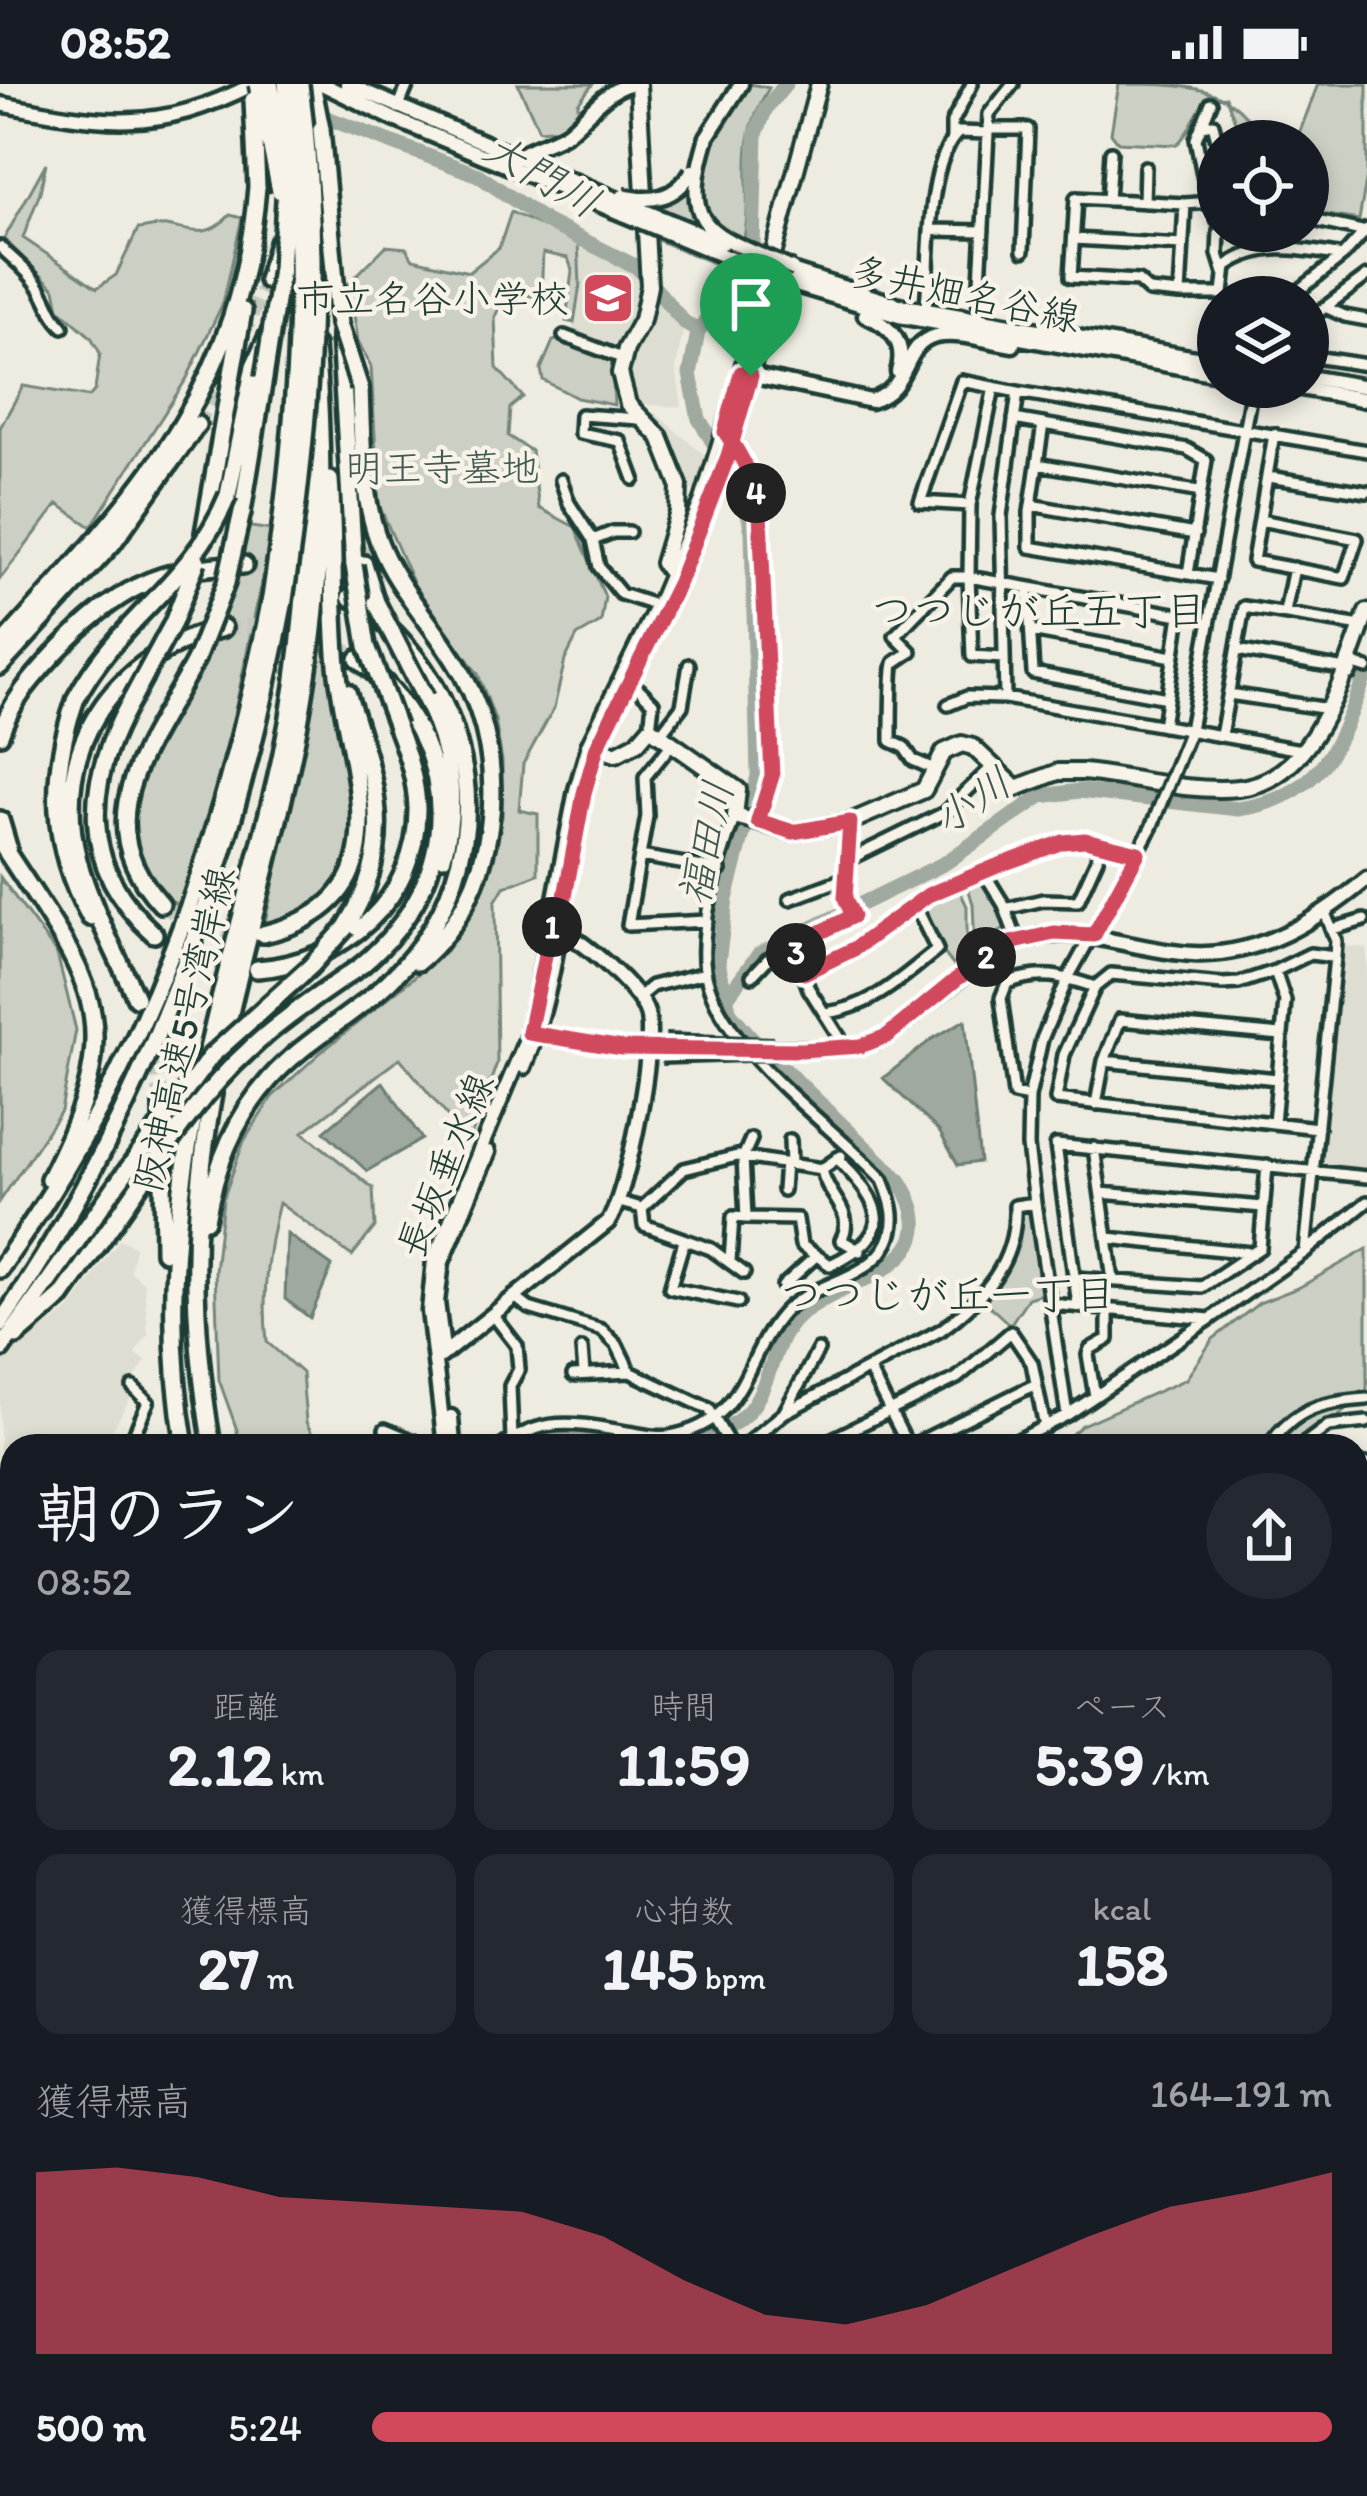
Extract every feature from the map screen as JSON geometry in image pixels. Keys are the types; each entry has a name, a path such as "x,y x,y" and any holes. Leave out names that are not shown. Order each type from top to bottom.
{"highway":[{"path":"154,934 123,901 111,880 95,817 106,753 178,611 204,532 252,247 254,84"},
{"path":"254,84 304,299 308,539 283,774"},
{"path":"263,934 296,924 327,902 350,872 361,839 362,803 341,704 331,495 317,369 270,84"},
{"path":"267,280 283,221 290,84"},
{"path":"223,628 167,646 124,678 88,731 74,774 71,816 79,863 136,998 82,903 59,834 58,762 76,698 111,645 194,560 228,495 273,320 286,202 290,84"},
{"path":"199,1320 209,1204 221,1159 240,1119 281,1067 425,957 462,906 485,847 493,788 489,748 471,691 399,582 379,541 341,324 290,84"},
{"path":"0,1324 62,1230 94,1171 173,996 245,776 278,599 300,345 301,252 290,84"},
{"path":"312,84 331,200 341,324"},
{"path":"0,647 107,531 172,441 219,354 239,302 252,247"},
{"path":"283,774 309,665 317,590 321,486 317,369"},
{"path":"161,904 140,878 128,848 126,798 136,764 196,659 226,583 242,512 258,377"},
{"path":"257,969 298,964 331,951 364,927 392,894 410,854 417,812 412,770 367,646 351,388"},
{"path":"0,666 112,544 197,424"},
{"path":"359,564 425,698 448,757 452,796 448,839 424,898 381,950"},
{"path":"0,734 27,684 90,618 118,596 169,574 244,565"},
{"path":"350,597 398,637 436,687 459,745 466,788 463,850 443,911 407,964 373,996"},
{"path":"0,1269 88,1134 166,973 216,829 278,599"},
{"path":"0,1349 212,1056 346,927 368,887 379,818 373,773 344,681 334,624"},
{"path":"0,1349 62,1296 181,1125 228,1070 273,1028 381,950 411,914 424,889 435,855 438,797 429,752 413,716 388,684 358,659"},
{"name":"阪神高速5号湾岸線","path":"211,1434 199,1320 198,1209 208,1128 283,774"},
{"name":"阪神高速5号湾岸線","path":"183,1434 175,1380 173,1257 186,1148 283,774"},
{"path":"0,820 20,872"},
{"path":"0,842 65,941 84,979 93,1017 94,1056 87,1096 70,1138 48,1183 0,1258"},
{"path":"162,1104 166,1305 175,1380"}],"main road":[{"path":"634,84 649,280 642,320 622,358 624,393 639,419 660,437 679,485 678,512 663,558 675,580"},
{"path":"819,84 819,103"},
{"path":"593,746 675,580 720,466 828,84"},
{"path":"593,746 658,605 675,580"},
{"path":"593,746 616,754 660,736 738,790 735,816 793,832 850,822 924,790 944,752 962,744 973,747 1020,788 1058,772 1238,788 1276,776 1301,749 1327,714 1350,666 1364,619"}],"street":[{"path":"0,101 141,114 188,105 237,84"},
{"path":"0,101 92,120 139,122 198,110 254,84"},
{"path":"322,84 617,202 651,200 676,191 688,179 707,137 741,84"},
{"path":"347,84 512,163"},
{"path":"398,108 408,84"},
{"path":"512,163 537,144 563,136 614,89 634,84"},
{"path":"952,139 952,123 972,84"},
{"path":"978,320 989,115 1012,84"},
{"path":"1203,120 1210,103"},
{"path":"926,310 937,183 946,144 959,132 1028,129 1022,251"},
{"path":"707,137 694,185 695,204 704,220 721,236 877,320 899,343 898,373 880,392 857,398 829,394"},
{"path":"1108,200 1111,152"},
{"name":"多井畑名谷線","path":"512,163 617,202 870,310 1197,370"},
{"path":"1144,202 1145,167"},
{"path":"1197,203 1076,198 1071,277 1138,281 1149,291 1197,294"},
{"path":"1180,294 1185,204"},
{"path":"1318,276 1366,230 1329,222"},
{"path":"932,230 983,231"},
{"path":"1074,239 1182,245"},
{"path":"0,247 34,280 48,311 63,327"},
{"path":"1224,274 1234,260 1276,247 1343,256"},
{"path":"1218,252 1224,274"},
{"name":"多井畑名谷線","path":"791,274 926,310 1197,358"},
{"path":"1329,306 1367,276"},
{"path":"1329,309 1367,320"},
{"path":"746,374 862,401 886,395 903,378 917,347 937,336 1116,355"},
{"path":"564,337 622,358"},
{"path":"1329,359 1367,365"},
{"path":"970,505 920,502 962,381 1367,451"},
{"path":"1329,381 1367,387"},
{"path":"994,387 970,505 969,577 972,656 1004,658"},
{"path":"1006,698 1001,507 1018,392"},
{"path":"1329,393 1367,400"},
{"path":"1067,1414 1028,1147 1029,1097 1042,1039 1068,978 1138,853 1190,730 1248,408"},
{"path":"634,479 620,441 580,433 581,415 639,419"},
{"path":"1014,419 1187,449 1206,460 1188,574"},
{"path":"1042,424 1030,547 1218,579"},
{"path":"1260,520 1357,538 1344,578 1253,561 1274,434"},
{"path":"729,436 754,481 760,513 772,776 758,821"},
{"path":"1036,464 1201,492"},
{"path":"1268,477 1367,492"},
{"path":"561,479 569,503 593,540 599,567 621,594 658,605"},
{"path":"1031,505 1195,534"},
{"path":"593,540 629,532"},
{"path":"1285,612 1294,568"},
{"path":"934,769 913,760 904,747 891,741 895,716 890,670 911,652 895,636 952,578 969,577 1180,615 1163,726"},
{"path":"1028,588 1033,673 1167,698"},
{"path":"1221,736 1244,607 1364,619"},
{"path":"1031,631 1173,657"},
{"path":"1237,650 1367,668"},
{"path":"688,665 682,706 660,736 645,777 648,808 628,925 707,921"},
{"path":"639,689 652,703 660,736"},
{"path":"1229,694 1327,714"},
{"path":"948,704 967,697 1006,698 1301,749"},
{"name":"長坂垂水線","path":"447,1434 437,1302 442,1262 533,1034 573,803 593,746"},
{"path":"848,860 944,813 993,766"},
{"path":"674,1434 713,1417 742,1388 758,1348 784,1311 800,1296 879,1256 894,1222 883,1180 733,1034 715,1002 705,973 707,921 735,816"},
{"path":"752,976 767,960 853,916 845,898 850,822"},
{"path":"804,973 854,949 928,895 1063,842 1099,842 1138,853"},
{"path":"1005,909 1043,900 1078,901 1097,859 1099,842"},
{"path":"640,856 720,870"},
{"path":"983,872 1017,941"},
{"path":"790,899 846,878"},
{"path":"533,1034 622,1048 860,1046 887,1036 994,951 1017,941 1054,933 1094,935 1191,954 1223,953 1286,934 1367,879"},
{"path":"826,1013 854,1010 873,1000 937,950 915,905"},
{"path":"1305,1252 1335,957 1333,928 1324,910"},
{"path":"1333,928 1358,918"},
{"path":"440,1356 608,1222 619,1202 654,1057 650,1019 640,996 555,928"},
{"path":"793,946 809,989 840,1038 840,1048"},
{"path":"1318,1128 1056,1099 1064,1055 1095,987 1111,974 1223,985 1275,971 1310,954 1335,957"},
{"path":"1274,1123 1285,1001 1275,971"},
{"path":"640,996 652,986 705,973"},
{"path":"1029,1097 1014,1094 1003,992 1007,983 1041,974 1095,987"},
{"path":"1096,1104 1104,1061 1120,1021 1281,1035"},
{"path":"650,1041 760,1042 802,1050"},
{"path":"654,1057 760,1056 802,1050"},
{"path":"1104,1061 1277,1079"},
{"path":"746,1218 743,1157 751,1138"},
{"path":"783,1190 790,1140"},
{"path":"1078,1305 1056,1145 1367,1177"},
{"path":"1094,1148 1113,1280"},
{"path":"642,1208 684,1169 743,1157 822,1169 850,1149"},
{"path":"730,1261 733,1217 797,1220 801,1245 830,1265 860,1251 873,1238 878,1222 874,1199 837,1158"},
{"path":"1076,1278 1202,1287 1260,1248 1267,1166"},
{"path":"822,1169 825,1188 847,1215 841,1240 860,1251"},
{"path":"1100,1193 1264,1208"},
{"path":"619,1202 642,1208"},
{"path":"1031,1434 1210,1319 1367,1202"},
{"path":"784,1412 870,1371 965,1312 1009,1253 1016,1234 1015,1206 1035,1203"},
{"path":"642,1208 644,1225 711,1249 744,1273"},
{"path":"1108,1238 1252,1253"},
{"path":"684,1241 670,1288 738,1302"},
{"path":"783,1286 816,1256"},
{"path":"516,1298 529,1308 602,1330 617,1345 630,1372"},
{"path":"1051,1304 1210,1319"},
{"path":"1095,1396 1088,1355 1108,1339 1108,1309"},
{"path":"494,1316 517,1346 519,1369 510,1386 507,1434"},
{"path":"843,1434 957,1378 1011,1332 1033,1363 1045,1427"},
{"path":"582,1349 578,1374 630,1372 709,1409 719,1434"},
{"path":"761,1434 784,1412 818,1350"},
{"path":"870,1371 904,1434"},
{"path":"934,1434 1036,1384"},
{"path":"134,1388 148,1402 134,1434"},
{"path":"1277,1434 1299,1412 1367,1399"},
{"path":"1317,1434 1328,1426 1367,1422"},
{"path":"527,1434 551,1423 642,1434"},
{"path":"386,1429 398,1434"}],"shaded area":[{"name":"市立名谷小学校","path":"578,248 606,252 639,272 634,320 615,351 572,334 580,284"},
{"name":"市立名谷小学校","path":"657,300 683,331 676,368 682,407 637,404 625,377 628,358 654,316"},
{"path":"638,411 656,414 709,459 698,492 684,488"},
{"path":"1345,946 1367,948 1367,1171 1323,1166 1340,950"},
{"path":"965,1020 980,1162 958,1165 939,1131 883,1078"},
{"path":"383,1082 422,1139 367,1171 324,1131"},
{"path":"287,1234 332,1266 310,1318 285,1299"},
{"path":"120,1239 135,1247 130,1271 144,1283 148,1335 135,1353 146,1361 126,1391 131,1397 110,1434 0,1434 0,1366 11,1352 67,1312"}],"green space":[{"path":"518,84 593,84 578,103 578,113 560,128 539,130"},
{"path":"751,84 769,88 749,136 746,223 733,271 650,237 647,202 701,173 724,116"},
{"path":"1119,84 1187,87 1222,98 1201,108 1176,145 1118,142 1111,133"},
{"path":"1318,84 1367,84 1367,175 1359,220 1329,215 1329,120 1304,120"},
{"path":"1227,101 1249,120 1234,120"},
{"path":"46,163 23,238 97,288 116,275 138,229 164,226 200,231 214,228 230,215 242,218 223,303 187,378 91,527 58,504 0,579 0,428 23,386 89,397 95,390 100,353 91,337 59,309 55,289 4,239"},
{"name":"明王寺墓地","path":"511,212 578,243 580,284 574,323 566,321 572,270 568,258 543,253 541,296 504,296 495,317 497,368 523,397 510,408 508,436 531,451 539,508 575,527 605,597 601,622 577,636 565,660 554,708 523,764 519,810 538,814 538,874 504,887 495,902 497,1063 469,1142 400,1058 303,1132 373,1188 375,1227 352,1256 279,1203 267,1272 267,1342 302,1373 306,1422 312,1434 237,1434 219,1380 215,1271 223,1199 244,1141 272,1097 446,951 475,903 502,817 502,761 495,720 478,674 415,587 379,505 371,367 358,341 349,283 386,246 406,248 413,259 469,272 499,248"},
{"name":"市立名谷小学校","path":"561,339 612,357 614,405 577,398 543,380 541,369 553,341"},
{"path":"244,526 272,530 227,750 179,906 154,885 142,864 133,825 135,796 155,743 211,639 227,634 223,609 238,574"},
{"path":"321,641 353,779 349,850 337,880 315,905 292,920 265,922 305,743"},
{"path":"0,877 57,954 76,1030 61,1111 0,1201"},
{"path":"981,879 1008,926 975,949 967,884"},
{"path":"958,887 967,906 967,955 953,965 921,907"},
{"path":"1031,1208 1045,1293 1028,1298 1010,1325 982,1299 1011,1257 1021,1209"},
{"path":"1367,1249 1367,1389 1320,1434 1072,1434 1082,1425 1186,1379 1213,1339 1259,1303 1300,1287"}],"waterway":[{"name":"福田川","path":"712,1434 736,1423 754,1404 781,1340 795,1320 885,1268 903,1254 914,1235 914,1212 900,1181 730,1013 718,963 726,899 758,776 752,532 744,494 699,419 690,374 698,332 753,246 756,134 766,108 786,84"},
{"name":"大門川","path":"327,118 478,175 545,221 637,267 698,332"},
{"name":"小川","path":"727,997 759,954 945,863 1041,796 1079,791 1238,809 1291,792 1310,779 1337,743 1367,671"}],"tunnel":[{"path":"242,336 267,280"},
{"path":"197,425 231,358"},
{"path":"358,524 364,564"},
{"path":"244,565 298,574 350,597"},
{"path":"223,628 294,631 358,659"},
{"path":"161,904 191,924 248,935"},
{"path":"154,934 186,953 236,968"},
{"path":"136,998 154,1055 162,1104"}],"place":[{"name":"市立名谷小学校","path":"608,298"}],"district":[{"name":"つつじが丘五丁目","path":"1039,610"},
{"name":"つつじが丘一丁目","path":"948,1294"}],"route":[{"path":"751,376 733,440 728,456 690,556 597,747 559,929 551,927 529,1033 622,1048 824,1049 874,1042 1010,943 1054,933 1094,935 1138,853 1085,840 1063,842 928,895 854,949 804,973 793,946 853,916 845,898 850,822 793,832 758,821 772,776 760,513 754,481 743,456 736,448 725,432 741,373 751,376"}]}
